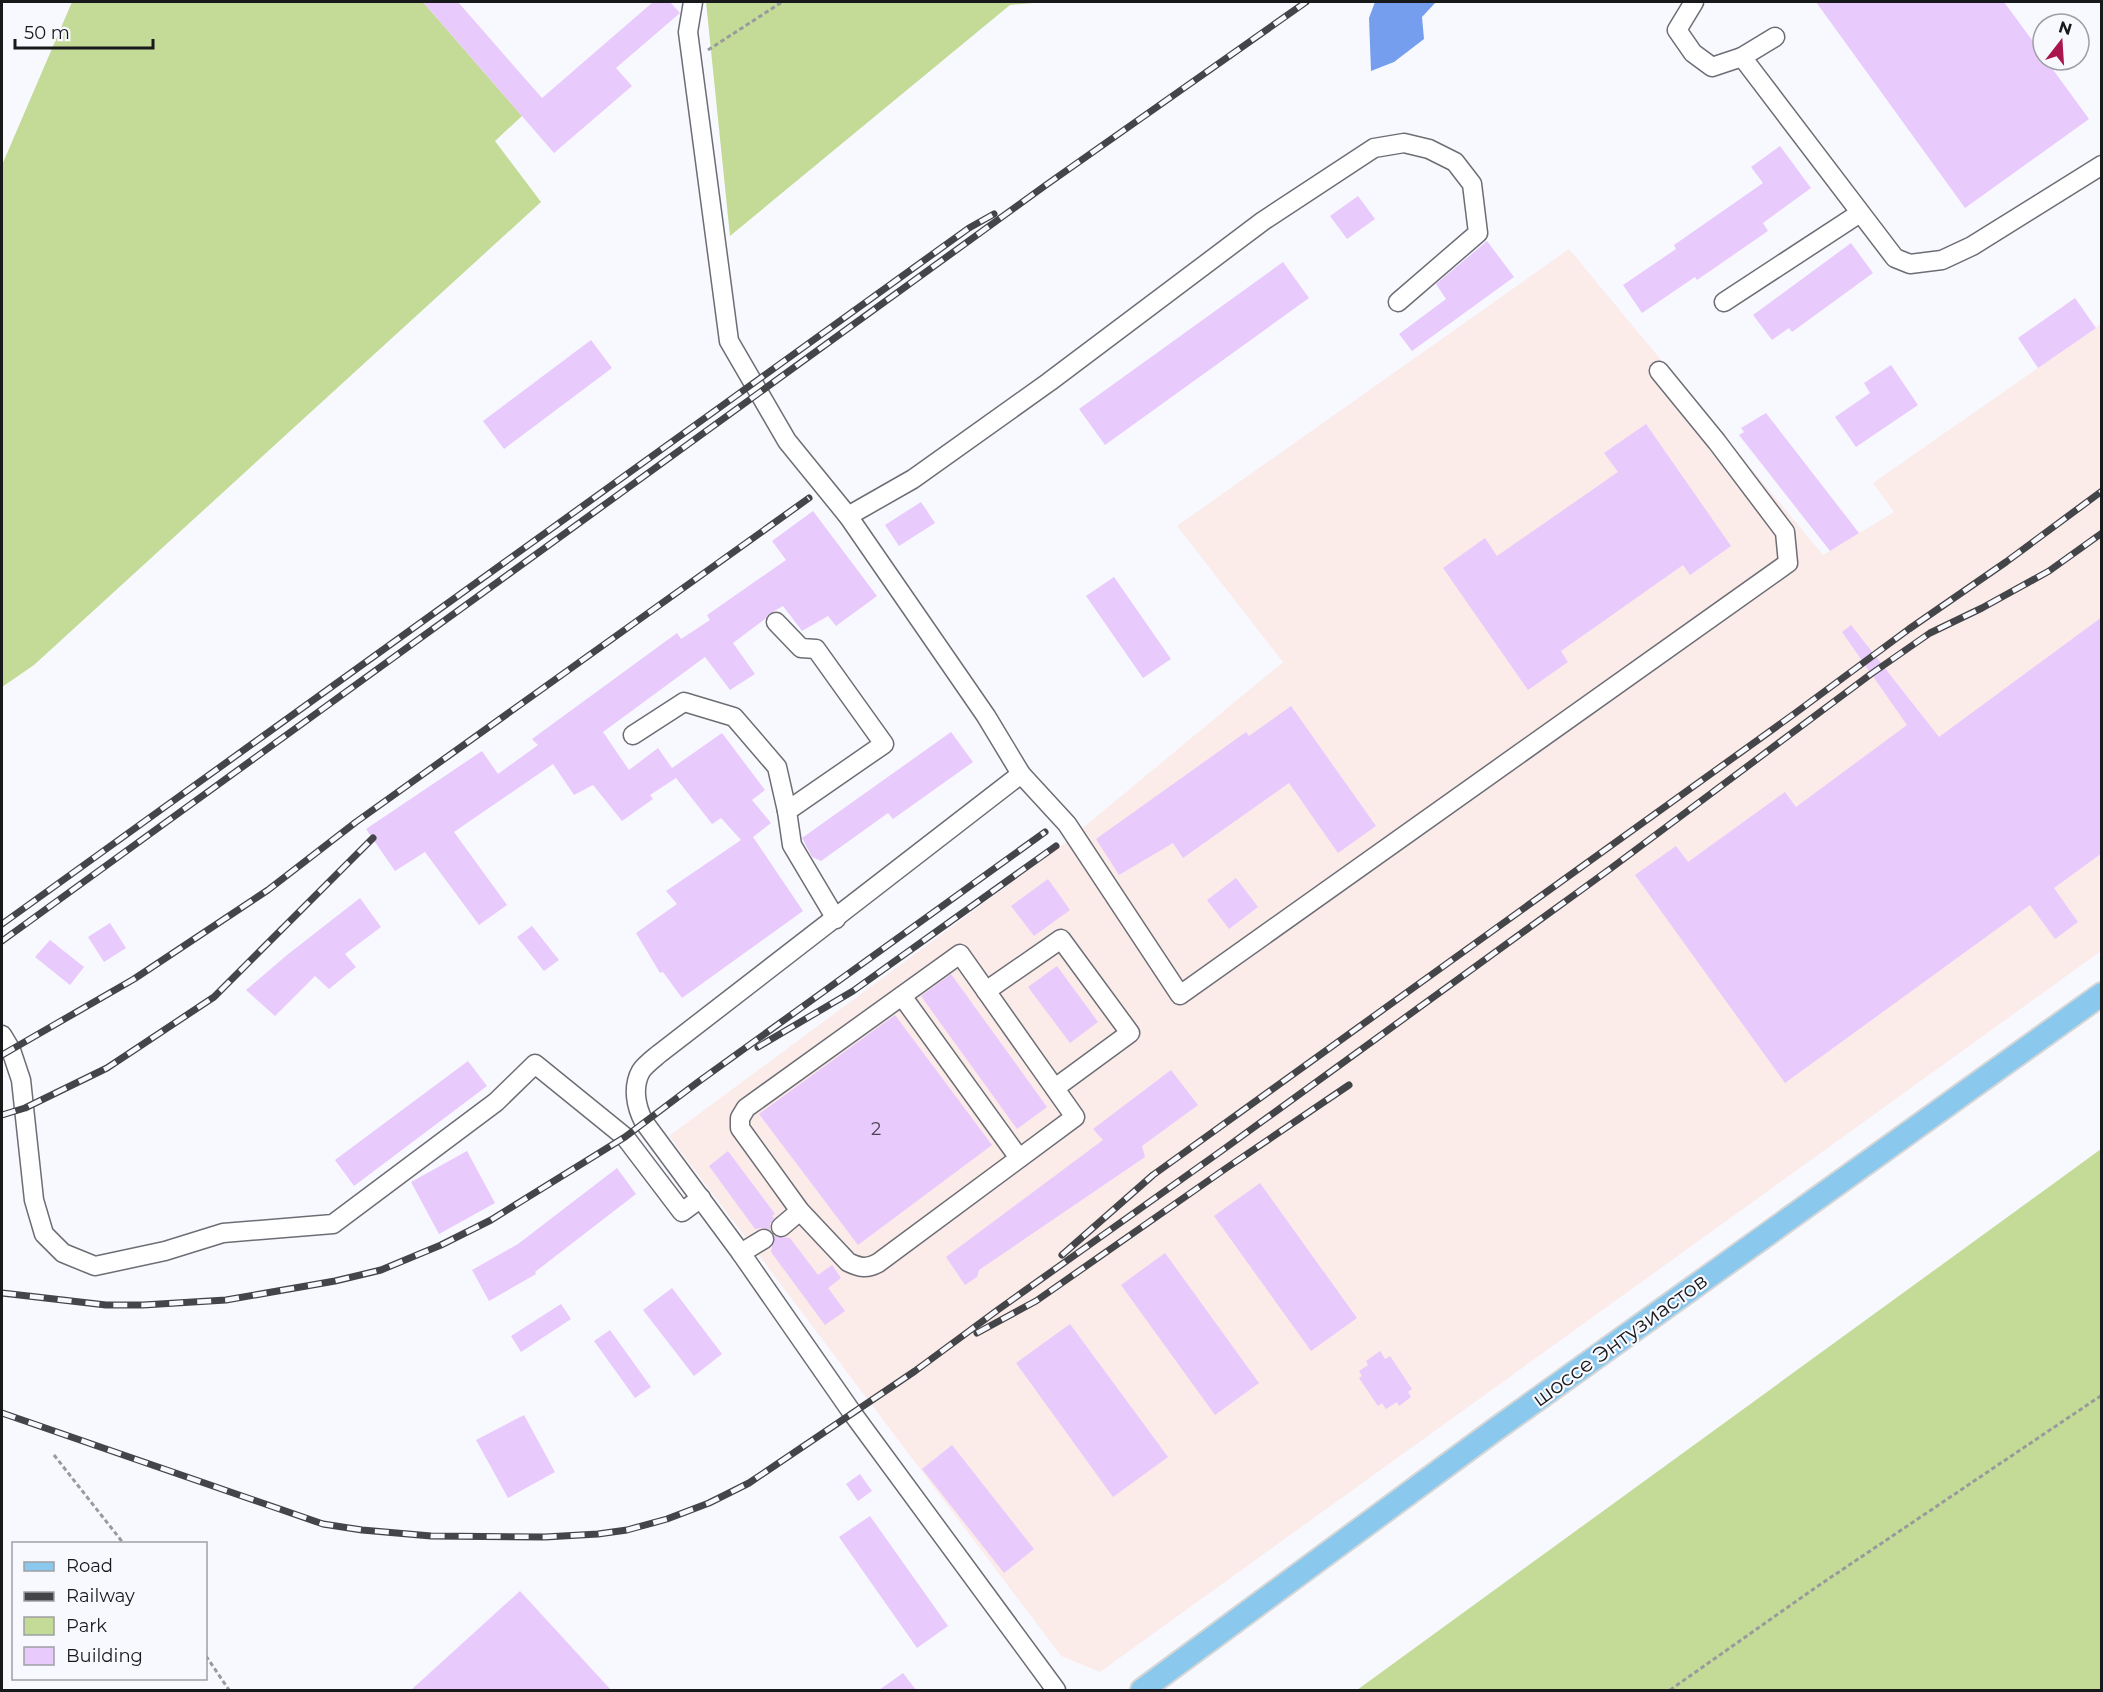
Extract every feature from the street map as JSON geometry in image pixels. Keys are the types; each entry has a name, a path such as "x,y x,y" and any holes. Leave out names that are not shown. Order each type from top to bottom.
{"main road":[{"name":"шоссе Энтузиастов","path":"1142,1690 1496,1429 2102,994"}],"street":[{"path":"693,2 688,32 729,341 758,395 787,441 848,516 986,716 1021,774 1067,824 1180,995 1788,563 1785,532 1717,442 1659,371"},
{"path":"1694,2 1677,30 1693,53 1713,67 1742,57 1775,37"},
{"path":"1742,57 1895,258 1910,264 1942,260 1972,246 2102,165"},
{"path":"848,516 913,479 1049,382 1272,215 1374,148 1404,143 1430,149 1455,162 1472,184 1478,233 1398,302"},
{"path":"1724,302 1860,213"},
{"path":"776,622 801,648 816,649 884,744 788,811"},
{"path":"633,735 684,702 734,717 777,766 788,811 792,845 836,919"},
{"path":"1021,774 659,1054 642,1071 636,1089 639,1112 644,1122 741,1253 860,1424 1056,1690"},
{"path":"986,991 1061,939 1130,1033 1055,1088"},
{"path":"960,954 986,991 1076,1117 878,1263 869,1268 848,1262 800,1211 740,1128 740,1119 746,1108 960,954"},
{"path":"902,996 1019,1158"},
{"path":"2,1035 11,1050 21,1080 34,1200 44,1234 63,1253 95,1266 165,1251 223,1233 333,1224 496,1102 535,1064 625,1137 682,1212 701,1198"},
{"path":"781,1227 800,1211"},
{"path":"741,1253 764,1239"}],"path":[{"path":"692,61 782,2"},
{"path":"1670,1690 1815,1588 2102,1395"},
{"path":"54,1455 122,1542"},
{"path":"207,1657 230,1690"}],"shaded area":[{"path":"1569,249 1823,555 1894,512 1873,483 2101,324 2101,951 1100,1672 1061,1656 669,1136 1061,846 1283,662 1177,526"}],"green space":[{"path":"72,2 423,2 522,116 495,141 541,202 34,665 2,687 2,165"},
{"path":"706,2 1046,2 1010,5 730,236"},
{"path":"2101,1149 2101,1690 1357,1690"}],"water":[{"path":"1375,2 1436,2 1422,17 1424,39 1394,62 1371,71 1369,18"}],"building":[{"path":"423,2 458,2 542,98 653,2 670,2 680,13 616,68 632,86 554,153"},
{"path":"1816,2 2004,2 2031,39 2031,72 2055,72 2089,119 1965,208"},
{"path":"1780,146 1811,188 1763,223 1768,231 1697,280 1695,277 1642,313 1623,285 1676,249 1674,245 1763,183 1751,167"},
{"path":"1358,196 1375,219 1347,239 1330,216"},
{"path":"1487,241 1514,277 1412,351 1399,334 1446,299 1436,284"},
{"path":"1851,243 1873,273 1792,332 1789,328 1772,340 1753,315"},
{"path":"1283,262 1309,298 1105,445 1079,409"},
{"path":"2075,298 2096,328 2038,368 2018,338"},
{"path":"591,340 612,368 504,449 483,421"},
{"path":"1891,365 1918,405 1856,447 1835,417 1870,393 1864,383"},
{"path":"1766,413 1859,533 1830,551 1739,435 1744,432 1741,428"},
{"path":"1646,424 1731,546 1690,575 1683,565 1561,651 1568,662 1528,690 1443,568 1485,538 1497,556 1618,472 1604,453"},
{"path":"921,502 935,523 899,546 885,525"},
{"path":"813,511 877,596 836,626 828,616 802,631 783,606 769,614 733,643 755,674 730,690 705,657 603,732 629,770 658,748 672,768 722,733 765,790 752,800 771,823 753,837 803,911 682,998 663,972 660,973 636,933 677,904 666,891 741,840 721,818 712,824 676,778 650,795 653,799 622,821 593,785 574,795 553,764 454,832 507,905 479,925 425,852 395,871 366,829 482,751 498,774 538,745 532,739 677,633 681,639 710,620 707,615 786,560 772,541"},
{"path":"1114,577 1171,659 1143,678 1086,596"},
{"path":"2102,617 2102,853 2054,888 2078,922 2055,939 2030,905 1785,1083 1635,875 1676,846 1688,862 1785,792 1796,807 1907,725 1842,632 1851,625 1939,737"},
{"path":"1291,706 1376,826 1338,853 1289,783 1183,858 1173,843 1119,875 1096,839 1246,732 1249,736"},
{"path":"951,732 973,762 893,819 888,813 821,861 812,857 802,838"},
{"path":"1236,878 1258,907 1229,929 1207,900"},
{"path":"1048,879 1070,910 1034,936 1011,906"},
{"path":"360,898 381,927 345,954 356,967 329,989 315,976 275,1016 246,990 287,955"},
{"path":"110,923 126,948 104,962 88,937"},
{"path":"532,926 559,960 544,971 517,937"},
{"path":"50,940 84,967 70,985 35,957"},
{"path":"1057,966 1098,1022 1070,1043 1028,987"},
{"path":"951,974 1047,1107 1017,1129 921,996"},
{"path":"895,1015 992,1145 858,1245 759,1114"},
{"path":"468,1061 487,1086 354,1186 335,1160"},
{"path":"1171,1070 1198,1105 1142,1146 1145,1157 979,1270 977,1277 965,1285 946,1257 1103,1140 1093,1129"},
{"path":"467,1151 495,1203 439,1234 411,1182"},
{"path":"728,1151 775,1214 772,1216 774,1218 770,1224 770,1230 755,1229 709,1166"},
{"path":"617,1168 636,1194 535,1272 536,1274 489,1301 472,1270 518,1244"},
{"path":"1260,1183 1357,1318 1311,1351 1214,1216"},
{"path":"774,1236 790,1238 818,1275 832,1265 841,1278 828,1288 845,1311 825,1325 771,1252"},
{"path":"1165,1253 1259,1383 1215,1415 1121,1285"},
{"path":"672,1288 722,1354 694,1376 643,1310"},
{"path":"561,1304 571,1319 521,1352 511,1336"},
{"path":"1070,1324 1168,1457 1113,1497 1016,1363"},
{"path":"610,1330 651,1387 635,1398 594,1341"},
{"path":"1380,1351 1385,1359 1390,1356 1412,1389 1408,1392 1411,1397 1399,1406 1397,1402 1386,1409 1382,1403 1378,1406 1359,1378 1362,1376 1359,1371 1368,1365 1366,1361"},
{"path":"524,1415 555,1472 508,1498 476,1440"},
{"path":"952,1445 1034,1549 1004,1573 922,1469"},
{"path":"860,1474 872,1491 858,1501 846,1484"},
{"path":"870,1516 948,1626 917,1648 839,1537"},
{"path":"520,1591 611,1690 411,1690"},
{"path":"903,1673 916,1690 879,1690"}],"railway":[{"path":"2,941 1046,185 1306,2"},
{"path":"2,924 969,228 994,214"},
{"path":"1062,1255 1153,1175 2102,491"},
{"path":"2,1055 134,979 268,890 356,822 809,498"},
{"path":"2,1413 323,1524 362,1530 431,1536 545,1537 598,1534 627,1530 667,1519 709,1503 749,1483 915,1371 1610,869 1871,674 1930,633 1982,608 2049,571 2102,533"},
{"path":"2,1293 106,1305 226,1300 335,1281 381,1270 441,1245 491,1220 625,1137 1045,832"},
{"path":"2,1115 25,1108 107,1068 214,997 373,838"},
{"path":"758,1047 853,991 1056,846"},
{"path":"977,1333 1036,1301 1349,1085"}]}
